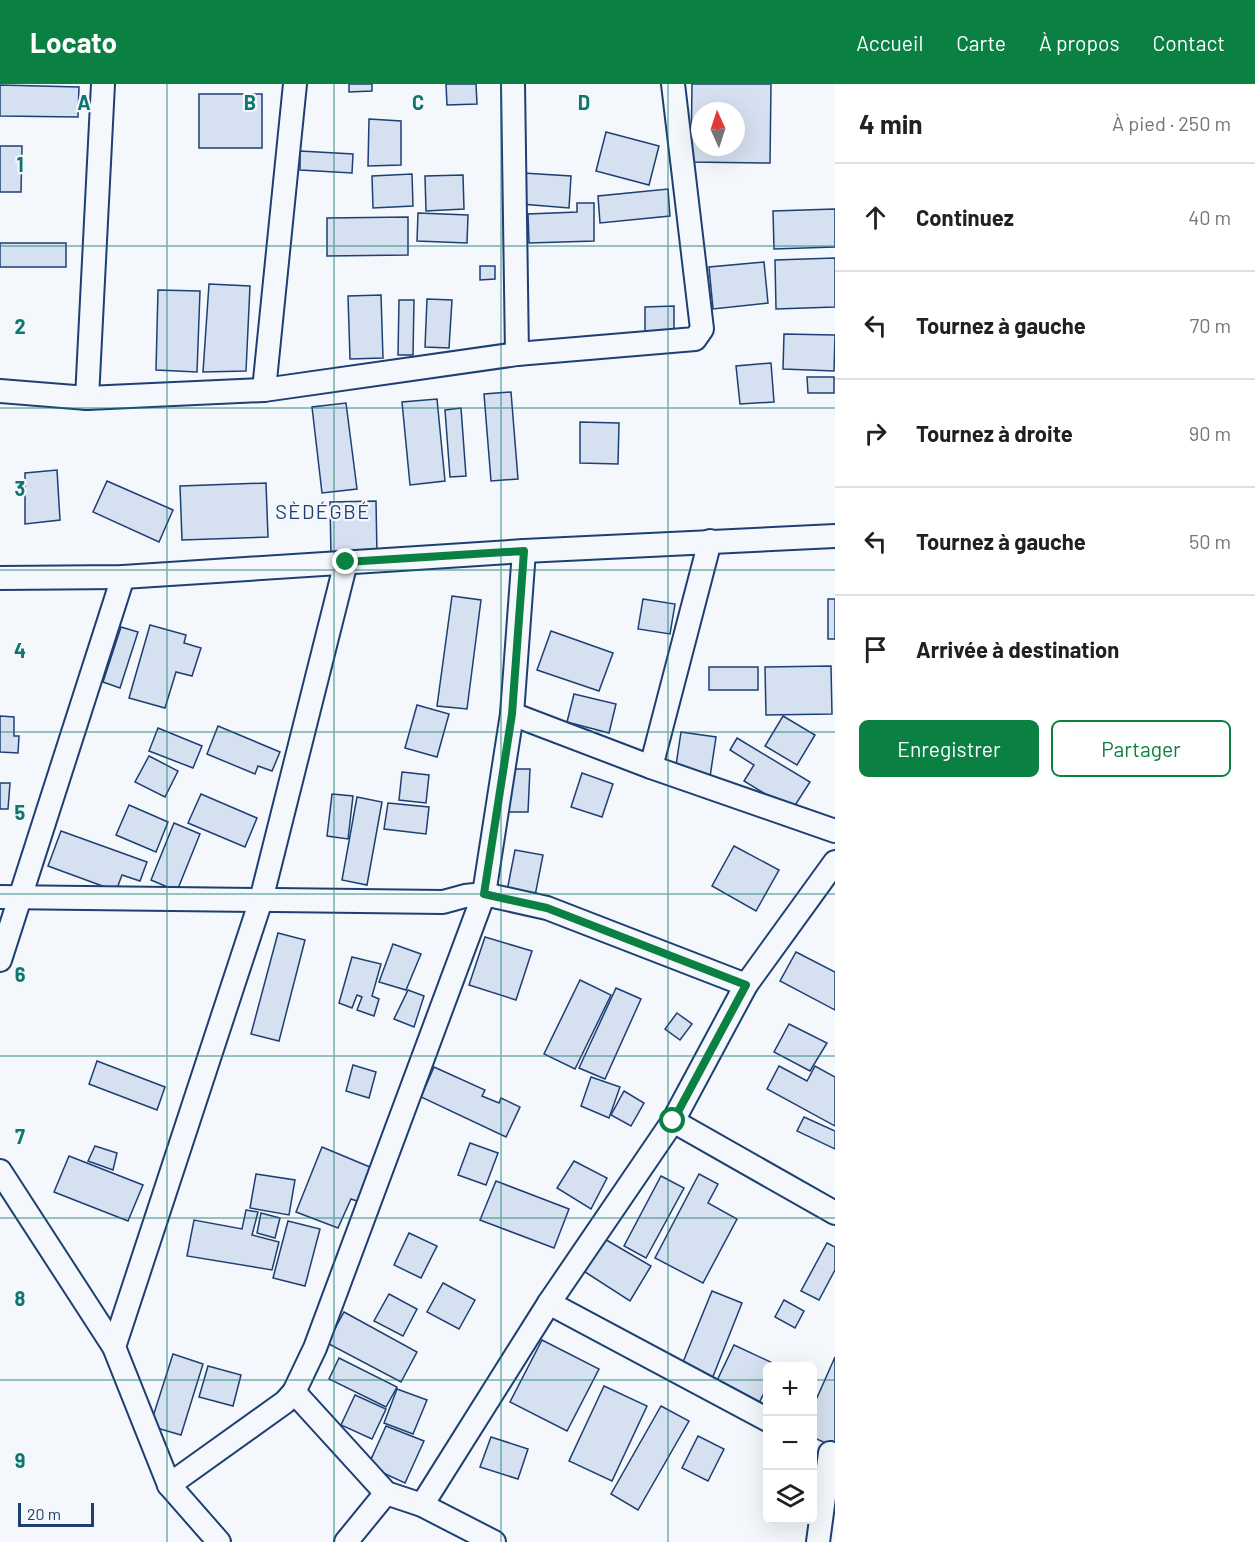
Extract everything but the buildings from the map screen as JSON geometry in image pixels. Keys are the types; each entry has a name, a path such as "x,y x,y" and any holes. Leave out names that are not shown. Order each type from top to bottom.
{"street":[{"path":"87,398 103,84"},
{"path":"264,390 295,84"},
{"path":"513,84 517,354"},
{"path":"0,391 87,398 264,390 517,354 688,341 699,335 702,329 673,84"},
{"path":"0,578 123,577 524,551 835,536"},
{"path":"651,767 710,541"},
{"path":"169,1485 268,1415 294,1392 315,1348 484,894 512,714 524,551"},
{"path":"114,1347 261,900 346,562"},
{"path":"0,960 10,898 123,577"},
{"path":"512,714 651,767 835,831"},
{"path":"422,1505 549,1303 673,1121 746,985 835,861"},
{"path":"10,898 443,902 484,894 547,908 746,985"},
{"path":"673,1121 835,1213"},
{"path":"0,1171 114,1347 169,1485 219,1542"},
{"path":"549,1303 763,1417"},
{"path":"294,1392 386,1492 422,1505 494,1542"},
{"path":"818,1542 826,1451"},
{"path":"346,1542 386,1492"}],"district":[{"name":"SÈDÉGBÉ","path":"323,512"}],"route":[{"path":"346,562 524,551 512,714 484,894 547,908 746,985 673,1121"}]}
